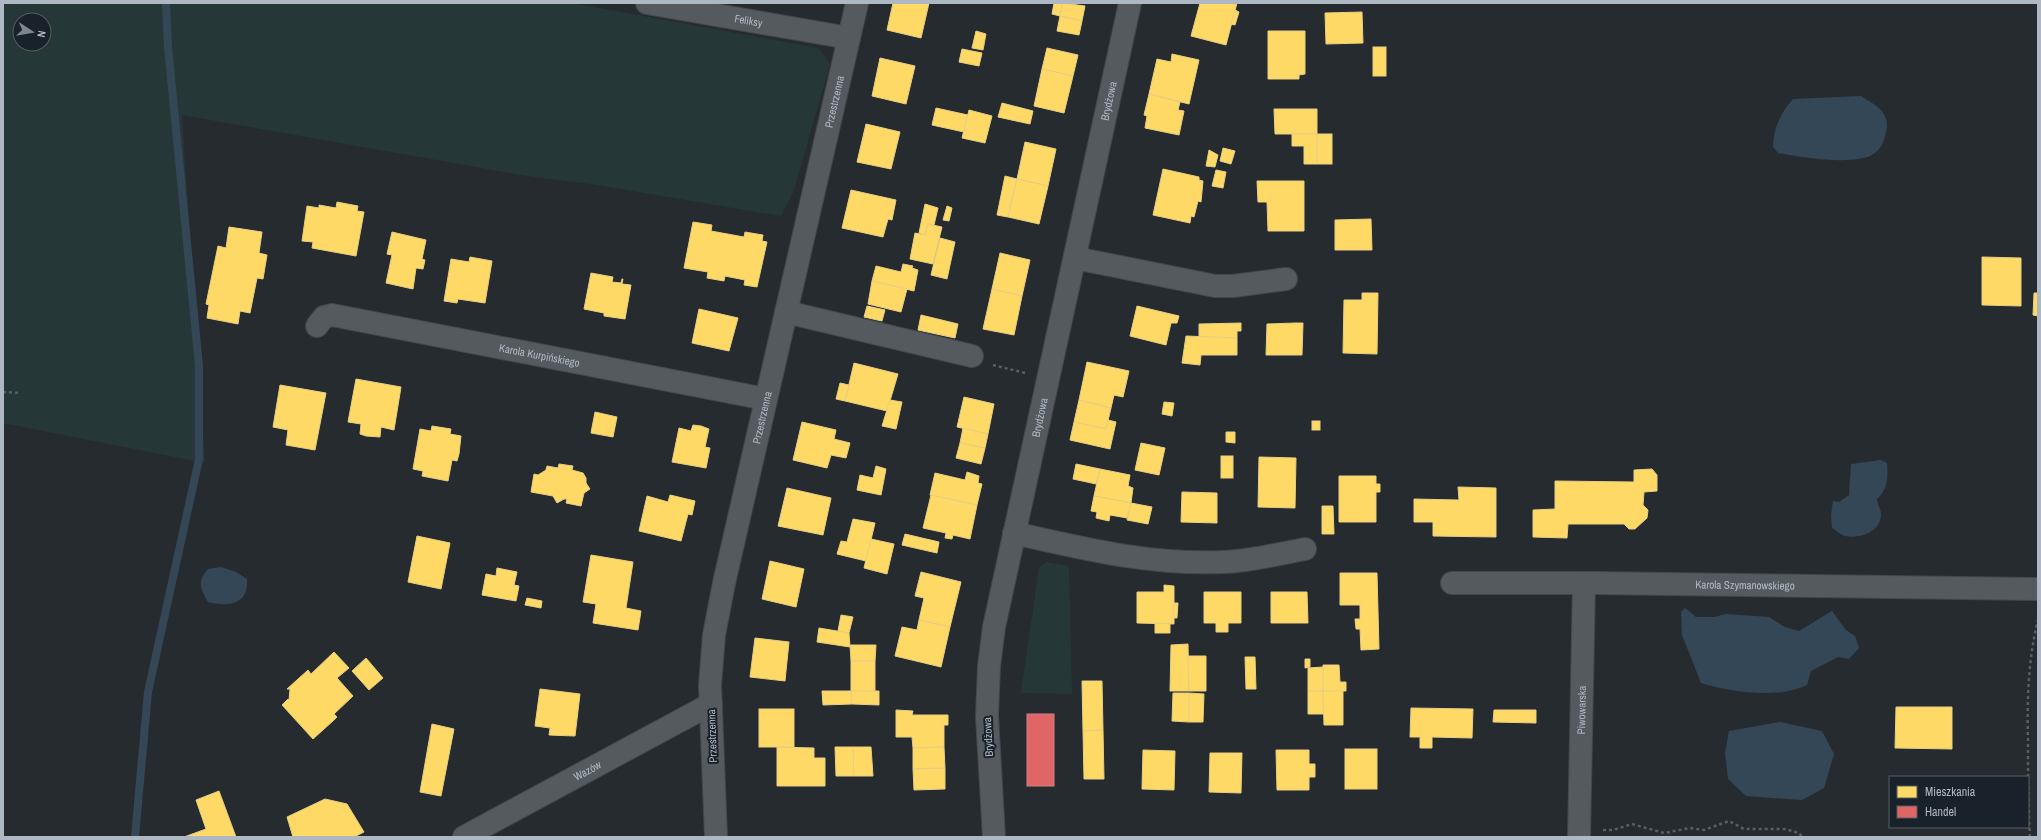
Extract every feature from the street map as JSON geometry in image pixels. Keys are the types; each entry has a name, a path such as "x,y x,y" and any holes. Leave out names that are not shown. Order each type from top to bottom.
{"street":[{"name":"Feliksy","path":"647,3 849,38"},
{"name":"Przestrzenna","path":"716,837 711,704 714,635 725,575 857,3"},
{"name":"Brydżowa","path":"994,837 986,716 994,627 1130,3"},
{"path":"1075,258 1215,286 1233,286 1286,279"},
{"path":"786,312 972,356"},
{"name":"Karola Kurpińskiego","path":"317,326 324,317 332,315 766,399"},
{"path":"1014,532 1109,554 1167,561 1226,562 1305,548"},
{"name":"Karola Szymanowskiego","path":"1452,584 1584,583 2038,589"},
{"name":"Piwowarska","path":"1579,832 1584,583"},
{"name":"Wazów","path":"464,837 711,704"}],"path":[{"path":"972,356 982,362 1048,378"},
{"path":"3,392 21,393"},
{"path":"2028,776 2029,663 2038,620"},
{"path":"1579,832 1613,830 1632,824 1664,833 1690,828 1704,830 1729,821 1744,829 1785,829 1799,833 1802,837"},
{"path":"2029,821 2030,837"}],"green space":[{"path":"3,3 572,3 818,48 830,64 794,190 781,216 591,184 527,176 182,115 205,463 3,423"},
{"path":"1046,562 1069,566 1072,694 1021,693 1039,568"}],"water":[{"path":"1861,96 1881,110 1886,119 1887,125 1885,138 1875,153 1867,157 1855,159 1828,160 1778,153 1773,147 1778,121 1793,99"},
{"path":"1881,460 1887,463 1887,478 1885,487 1877,499 1881,514 1880,520 1874,530 1869,533 1851,537 1843,535 1832,528 1831,515 1833,501 1839,502 1849,495 1851,464"},
{"path":"221,567 236,572 247,579 245,594 241,599 230,604 216,604 208,602 201,585 202,578 208,569"},
{"path":"1685,608 1696,617 1714,617 1726,614 1769,617 1785,627 1799,631 1832,611 1846,630 1855,636 1859,648 1849,659 1838,657 1811,671 1807,685 1796,689 1783,692 1754,693 1726,689 1701,683 1682,635 1681,612"},
{"path":"1780,722 1822,731 1834,754 1824,788 1802,800 1746,796 1728,779 1725,753 1729,731"}],"building: Mieszkania":[{"path":"893,3 929,3 921,38 887,30"},
{"path":"1054,3 1063,3 1060,16 1052,14"},
{"path":"1063,3 1085,6 1082,21 1060,16"},
{"path":"1200,3 1237,3 1226,45 1191,36"},
{"path":"1235,10 1239,12 1235,25 1231,24"},
{"path":"1362,12 1363,43 1326,44 1325,13"},
{"path":"1060,16 1082,21 1079,35 1057,31"},
{"path":"976,31 986,34 983,50 972,48"},
{"path":"1268,31 1305,31 1305,74 1299,75 1299,79 1268,79"},
{"path":"1373,47 1386,47 1386,76 1373,76"},
{"path":"1047,48 1078,55 1073,76 1042,69"},
{"path":"962,49 982,53 979,66 959,62"},
{"path":"1172,54 1199,60 1189,104 1149,94 1157,59 1171,62"},
{"path":"880,58 915,66 906,104 872,96"},
{"path":"1042,69 1073,76 1064,113 1034,106"},
{"path":"1149,94 1180,102 1178,110 1184,111 1179,135 1145,128 1147,116 1144,115"},
{"path":"1002,103 1033,111 1030,124 998,117"},
{"path":"936,108 968,115 964,132 932,125"},
{"path":"1274,109 1317,109 1317,134 1275,134"},
{"path":"969,110 992,116 985,143 962,138"},
{"path":"866,124 900,132 891,169 857,162"},
{"path":"1292,134 1317,134 1317,164 1304,164 1304,146 1292,146"},
{"path":"1317,134 1332,134 1332,164 1317,164"},
{"path":"1025,142 1056,149 1048,186 1017,179"},
{"path":"1223,148 1235,151 1231,164 1220,161"},
{"path":"1209,150 1218,155 1215,167 1206,166"},
{"path":"1163,169 1199,177 1199,180 1203,181 1201,202 1198,201 1194,217 1191,216 1190,223 1153,215"},
{"path":"1216,170 1226,172 1223,188 1212,186"},
{"path":"1005,176 1017,179 1008,217 997,215"},
{"path":"1017,179 1048,186 1039,224 1008,217"},
{"path":"1257,181 1304,181 1304,231 1268,231 1267,202 1258,202"},
{"path":"851,190 896,200 892,220 888,219 883,237 842,228"},
{"path":"337,202 358,206 357,211 364,212 356,256 312,248 313,242 302,241 307,206 319,208 319,205 336,208"},
{"path":"925,204 938,208 934,225 928,224 925,235 919,233"},
{"path":"947,206 952,208 949,221 943,220"},
{"path":"1371,219 1372,250 1335,250 1335,220"},
{"path":"693,222 712,225 711,231 744,237 745,232 763,235 762,241 767,242 757,287 744,285 745,280 725,276 724,281 707,278 708,272 684,268"},
{"path":"928,224 942,227 933,264 910,259 915,233 925,235"},
{"path":"229,227 262,232 259,253 267,255 263,279 257,278 250,313 240,311 238,324 207,318 209,305 206,304 218,246 226,248"},
{"path":"392,232 426,240 422,259 425,260 423,269 416,268 413,289 386,283 392,255 387,254"},
{"path":"940,238 955,242 947,279 931,275"},
{"path":"1000,253 1030,260 1022,296 992,289"},
{"path":"470,257 492,261 485,303 458,299 457,303 444,301 451,259 469,262"},
{"path":"1982,257 2021,258 2021,306 1982,305"},
{"path":"903,264 913,266 912,268 918,270 914,291 872,281 876,266 901,272"},
{"path":"591,273 613,277 612,282 621,283 623,279 622,284 631,285 625,319 604,316 604,313 584,309"},
{"path":"872,281 907,289 901,312 868,304"},
{"path":"992,289 1022,296 1014,335 983,329"},
{"path":"1362,293 1378,293 1377,354 1343,353 1344,300 1362,300"},
{"path":"2034,293 2038,293 2038,316 2033,315"},
{"path":"867,306 885,310 882,321 864,317"},
{"path":"1137,306 1179,316 1177,323 1171,323 1166,345 1130,336"},
{"path":"699,309 738,318 729,351 692,343"},
{"path":"921,315 958,324 955,338 918,330"},
{"path":"1241,323 1241,331 1237,331 1237,338 1199,337 1199,324"},
{"path":"1303,323 1302,355 1266,355 1267,324"},
{"path":"1186,336 1237,338 1237,355 1201,355 1200,365 1182,363"},
{"path":"1087,362 1129,371 1123,397 1114,395 1111,408 1079,400"},
{"path":"854,363 898,374 887,411 845,401"},
{"path":"356,379 401,387 394,430 381,427 380,437 366,436 360,434 361,424 348,422"},
{"path":"840,383 849,385 845,401 836,399"},
{"path":"280,385 326,393 315,450 286,445 288,430 273,427"},
{"path":"964,397 994,404 988,434 957,427"},
{"path":"890,400 902,402 896,429 882,426"},
{"path":"1079,400 1111,408 1106,429 1074,422"},
{"path":"1164,402 1174,403 1172,416 1162,414"},
{"path":"595,412 617,417 613,437 591,433"},
{"path":"1108,420 1116,422 1110,449 1070,440 1074,422 1106,429"},
{"path":"1312,421 1320,421 1320,430 1312,430"},
{"path":"802,422 836,430 834,439 850,443 846,458 831,455 827,468 793,460"},
{"path":"693,425 709,429 705,447 710,448 706,468 672,462 679,428 691,431"},
{"path":"432,426 451,429 450,434 461,436 457,461 452,460 448,481 422,476 423,471 413,469 420,429 431,431"},
{"path":"963,428 988,434 985,448 960,443"},
{"path":"1226,432 1235,432 1235,443 1226,442"},
{"path":"960,443 985,448 981,464 956,458"},
{"path":"1141,443 1165,448 1159,475 1135,470"},
{"path":"1221,456 1233,456 1233,478 1221,478"},
{"path":"1259,457 1296,458 1295,508 1258,507"},
{"path":"559,464 573,466 572,470 583,473 586,478 586,483 590,489 584,493 581,506 566,503 567,499 557,503 553,496 531,492 534,474 538,475 546,470 547,466 558,468"},
{"path":"1076,464 1100,469 1096,484 1073,479"},
{"path":"876,466 886,469 881,495 857,490 860,475 873,478"},
{"path":"1100,469 1130,475 1128,486 1133,488 1131,503 1094,496"},
{"path":"1652,469 1657,475 1657,491 1644,492 1643,505 1648,510 1647,518 1635,529 1629,529 1624,524 1568,524 1567,538 1533,537 1533,510 1555,509 1555,481 1634,482 1634,470"},
{"path":"967,472 979,476 978,483 982,484 977,505 930,495 935,473 965,480"},
{"path":"1339,476 1376,476 1376,484 1380,484 1380,492 1376,492 1376,522 1339,522"},
{"path":"1458,487 1496,488 1496,537 1433,536 1433,522 1414,522 1414,499 1459,500"},
{"path":"787,488 831,498 823,535 778,526"},
{"path":"1182,492 1217,493 1217,523 1181,522"},
{"path":"670,495 695,501 692,515 688,514 681,541 639,531 647,496 668,502"},
{"path":"931,495 977,505 970,539 953,535 952,539 945,538 946,533 923,528"},
{"path":"1094,496 1131,503 1127,518 1110,515 1109,521 1096,518 1097,512 1091,511"},
{"path":"1131,503 1152,507 1148,524 1127,520"},
{"path":"1322,506 1333,506 1334,534 1322,534"},
{"path":"853,519 875,523 866,561 837,554 841,541 847,542"},
{"path":"905,534 939,542 937,553 902,545"},
{"path":"417,536 450,543 441,589 408,582"},
{"path":"871,539 894,544 887,574 864,568"},
{"path":"591,555 633,562 626,608 641,611 638,630 593,623 596,604 583,602"},
{"path":"770,561 804,569 796,607 762,599"},
{"path":"497,568 517,572 514,585 519,586 516,601 482,595 486,574 496,576"},
{"path":"921,572 961,582 950,627 919,620 924,598 915,596"},
{"path":"1340,573 1377,573 1379,649 1361,650 1360,629 1356,629 1355,619 1360,619 1360,605 1340,605"},
{"path":"1164,585 1174,586 1174,624 1137,623 1137,592 1164,592"},
{"path":"1204,592 1241,592 1241,623 1228,623 1228,632 1216,632 1216,623 1204,623"},
{"path":"1271,592 1307,592 1308,623 1271,623"},
{"path":"527,598 542,601 541,608 525,605"},
{"path":"1174,603 1178,603 1177,618 1174,618"},
{"path":"841,615 853,617 849,633 838,631"},
{"path":"919,620 950,627 941,667 895,656 902,627 917,630"},
{"path":"1155,623 1170,624 1170,633 1155,633"},
{"path":"819,628 849,633 850,647 817,642"},
{"path":"755,638 789,642 785,681 750,677"},
{"path":"1188,644 1189,691 1170,691 1171,645"},
{"path":"850,645 876,645 875,661 851,661"},
{"path":"334,652 349,668 337,678 353,696 334,714 337,717 313,739 282,705 288,699 289,700 290,689 287,689 308,670 311,674"},
{"path":"1188,656 1206,656 1206,691 1189,691"},
{"path":"1245,657 1255,657 1256,689 1246,689"},
{"path":"366,658 383,678 369,690 352,671"},
{"path":"1305,659 1310,659 1310,667 1305,668"},
{"path":"851,661 875,661 875,691 851,691"},
{"path":"1323,665 1339,665 1340,682 1346,682 1346,691 1323,691"},
{"path":"1323,667 1323,691 1308,691 1308,668"},
{"path":"1082,681 1102,681 1103,730 1083,731"},
{"path":"540,689 580,694 575,736 549,735 550,728 535,726"},
{"path":"822,691 851,691 852,704 823,705"},
{"path":"851,691 879,691 879,705 852,704"},
{"path":"1308,691 1323,691 1324,714 1308,714"},
{"path":"1323,691 1343,691 1343,725 1324,725"},
{"path":"1173,693 1189,693 1189,722 1172,721"},
{"path":"1189,693 1204,694 1203,722 1189,722"},
{"path":"1896,707 1952,707 1952,749 1895,748"},
{"path":"1411,708 1473,709 1472,738 1432,737 1432,748 1420,748 1420,737 1410,737"},
{"path":"759,709 794,709 794,747 759,747"},
{"path":"896,710 913,711 912,715 948,715 948,725 944,725 944,747 913,748 912,737 896,737"},
{"path":"1494,710 1536,710 1536,723 1493,722"},
{"path":"432,724 454,729 441,796 420,792"},
{"path":"1103,730 1104,779 1084,779 1083,731"},
{"path":"777,747 814,748 814,758 825,758 825,786 777,786"},
{"path":"835,747 853,747 854,776 836,776"},
{"path":"853,747 871,747 873,776 854,776"},
{"path":"944,747 945,768 913,769 913,748"},
{"path":"1345,749 1377,749 1377,789 1345,789"},
{"path":"1143,750 1175,751 1174,790 1142,789"},
{"path":"1276,750 1309,750 1309,764 1315,764 1315,777 1309,777 1309,790 1277,790"},
{"path":"1210,753 1242,753 1241,793 1209,792"},
{"path":"945,768 945,789 914,790 913,769"},
{"path":"219,791 236,837 184,837 206,829 196,800"},
{"path":"325,799 347,804 364,832 354,837 293,837 287,817"}],"building: Handel":[{"path":"1027,714 1054,714 1054,786 1027,786"}],"waterway":[{"path":"135,837 148,692 199,459 199,366 168,47 166,3"}]}
